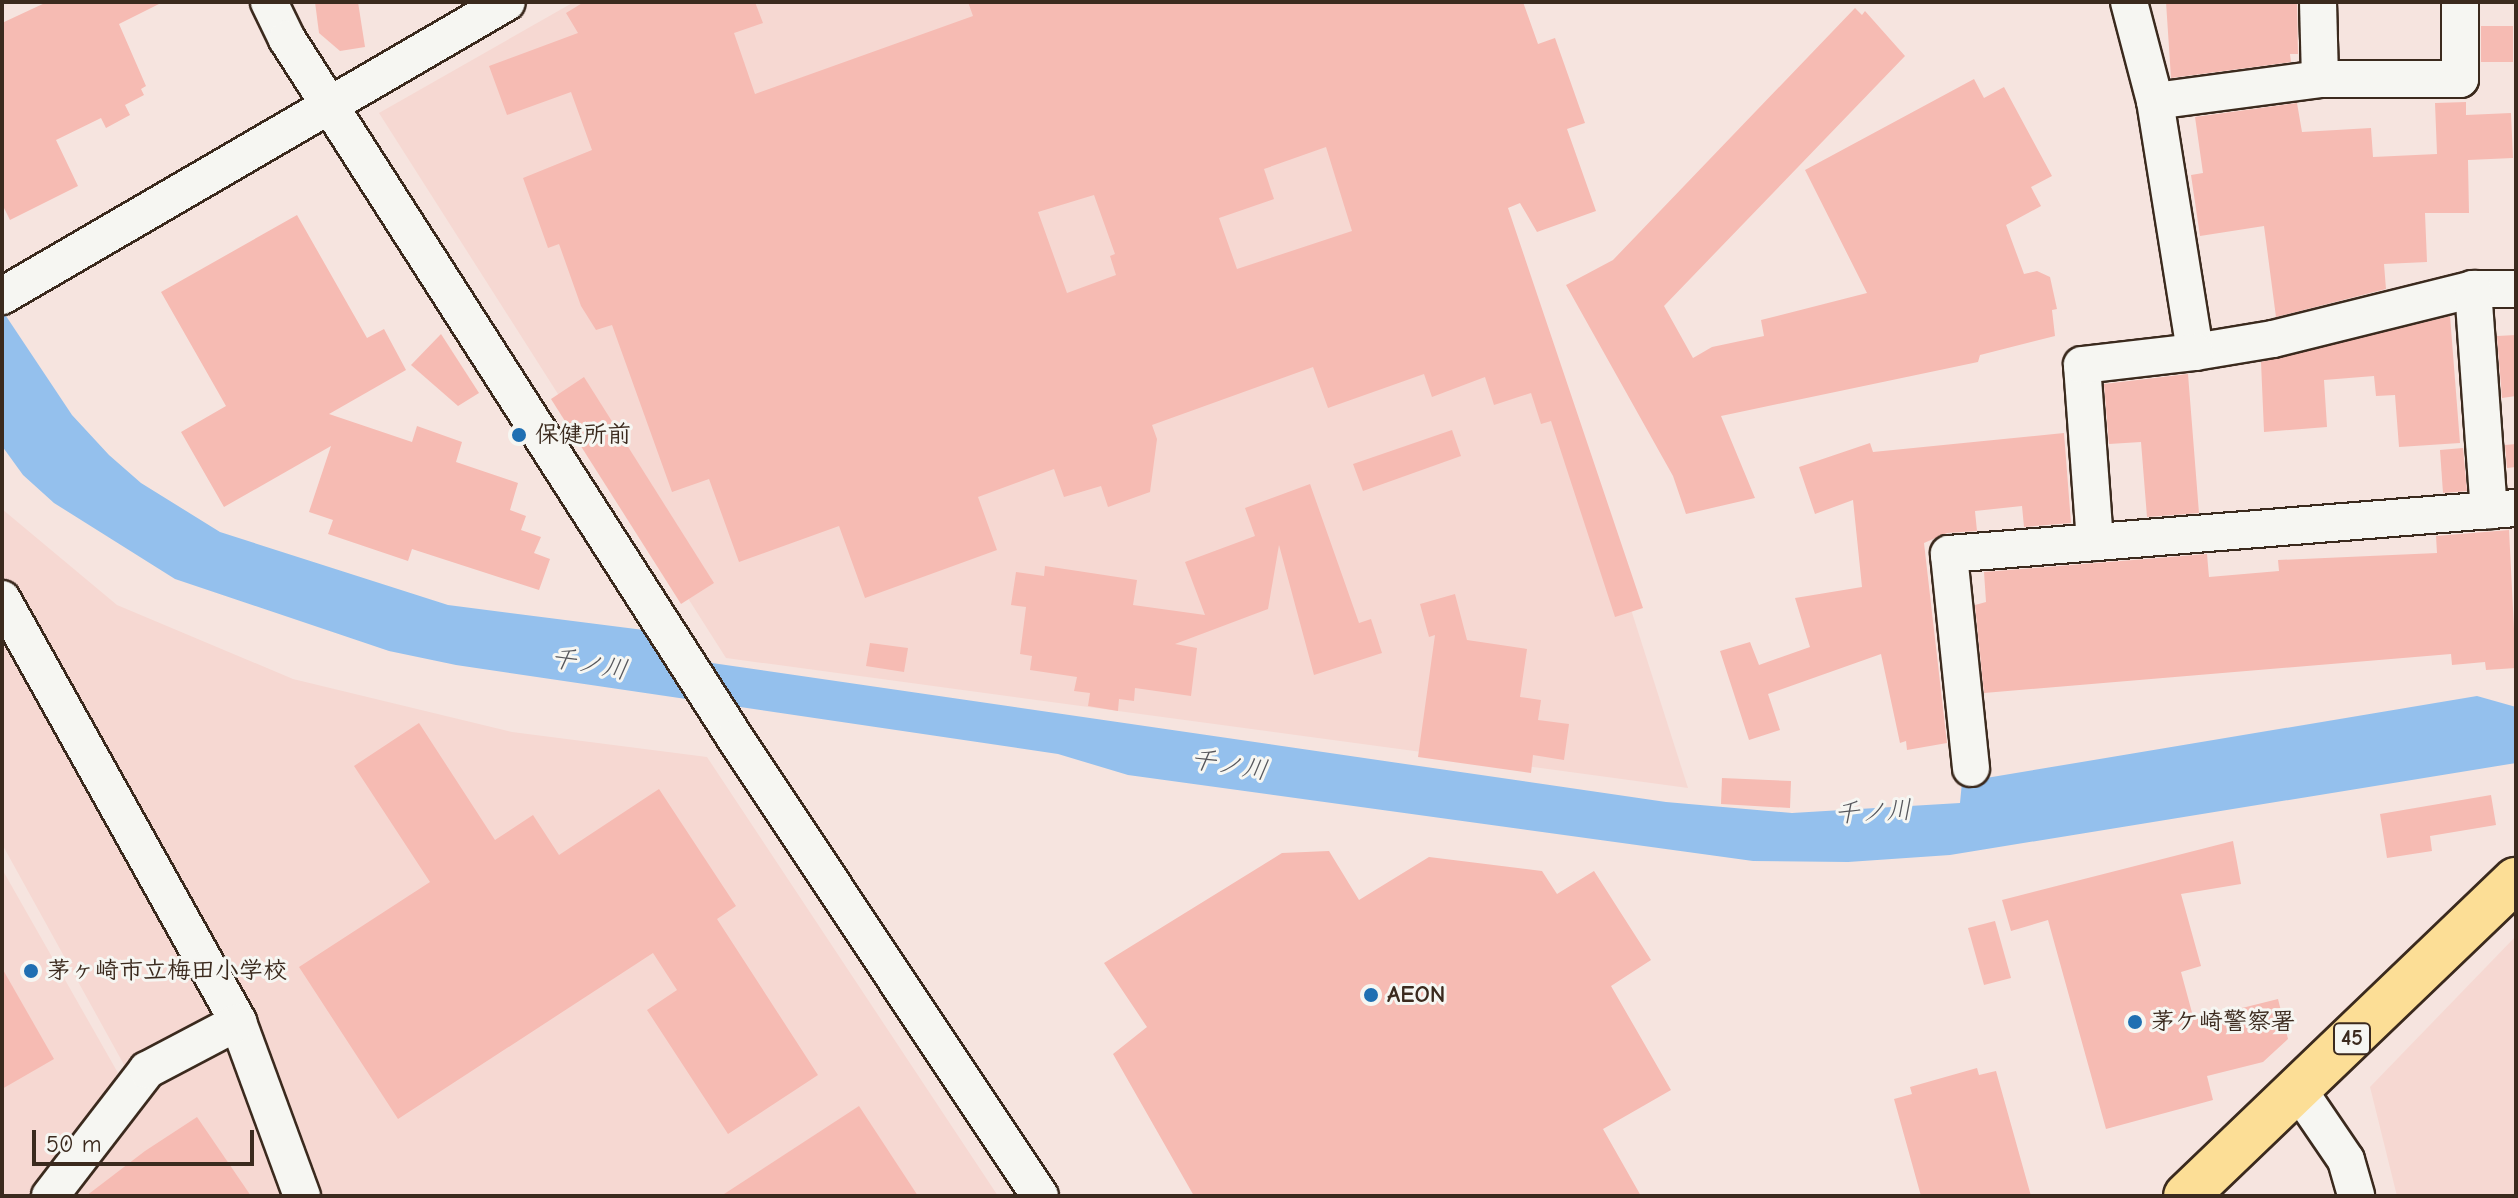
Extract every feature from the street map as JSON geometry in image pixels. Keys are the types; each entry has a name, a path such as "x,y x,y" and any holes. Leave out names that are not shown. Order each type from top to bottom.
{"main road":[{"name":"45","path":"2186,1196 2516,880"}],"street":[{"path":"269,2 329,105 735,738 1040,1196"},
{"path":"8,293 507,2"},
{"path":"2129,2 2155,101 2195,352"},
{"path":"2318,2 2320,79"},
{"path":"2155,101 2320,79 2460,79 2460,2"},
{"path":"1971,768 1949,554 2502,509 2473,289"},
{"path":"2095,542 2082,365 2273,339 2473,289 2516,289"},
{"path":"2,599 238,1022 302,1196"},
{"path":"54,1194 147,1070 238,1022"},
{"path":"2299,1091 2346,1160 2356,1196"}],"shaded area":[{"path":"574,2 1437,2 1688,788 726,658 379,113"},
{"path":"2,509 117,605 293,679 512,732 707,757 998,1196 43,1196 128,1072 2,844"},
{"name":"茅ヶ崎市立梅田小学校","path":"2,869 118,1073 35,1196 2,1196"},
{"path":"2516,936 2516,1196 2397,1196 2370,1087"}],"water":[{"name":"千ノ川","path":"2,310 72,415 109,455 141,483 220,532 448,605 691,636 712,663 1666,802 1792,813 1960,803 1962,782 2477,696 2516,707 2516,763 1950,855 1848,862 1753,861 1128,775 1058,754 456,665 389,651 175,579 54,503 23,475 2,446"}],"building":[{"path":"47,2 163,2 119,24 146,86 141,89 144,95 125,105 130,115 106,128 101,118 56,140 78,186 10,220 2,204 2,23"},
{"path":"315,2 358,2 365,47 340,51 319,33"},
{"path":"584,2 755,2 763,23 734,33 755,94 973,16 968,2 1523,2 1538,44 1555,38 1585,123 1567,129 1596,211 1537,232 1520,203 1508,208 1643,608 1615,617 1551,421 1541,424 1531,393 1494,405 1485,377 1432,397 1424,374 1328,408 1313,367 1152,425 1157,439 1150,492 1108,507 1101,486 1064,497 1054,469 978,497 997,550 865,598 839,526 739,562 709,479 672,492 612,325 596,330 581,306 559,244 548,248 523,178 592,150 571,92 507,115 489,66 578,33 566,13","holes":["1326,147 1352,231 1237,269 1219,218 1274,199 1264,169","1094,195 1115,254 1110,256 1116,275 1067,293 1038,212"]},
{"path":"2166,2 2297,2 2298,54 2290,54 2291,62 2171,78"},
{"path":"1855,8 1862,15 1865,11 1905,56 1664,306 1693,358 1712,347 1764,336 1761,320 1867,293 1805,170 1974,79 1984,98 2004,87 2052,176 2031,187 2041,206 2006,225 2024,274 2037,271 2050,277 2057,309 2052,310 2055,336 1980,355 1978,362 1721,416 1755,498 1686,514 1673,476 1566,285 1613,260"},
{"path":"2481,26 2513,26 2513,62 2481,62"},
{"path":"2466,102 2466,115 2511,113 2513,158 2468,160 2469,213 2425,213 2427,262 2384,264 2386,289 2276,317 2264,226 2200,236 2191,175 2203,173 2195,117 2297,103 2302,132 2371,128 2373,157 2437,154 2435,103"},
{"path":"297,215 367,338 384,329 406,370 329,414 412,442 417,426 462,442 456,462 518,483 510,510 526,516 521,530 541,537 534,553 550,559 539,590 412,549 408,561 328,534 333,520 309,512 331,446 224,507 181,432 226,406 161,292"},
{"path":"2450,316 2460,443 2399,447 2395,395 2376,396 2374,376 2324,380 2327,427 2264,432 2261,362"},
{"path":"441,334 479,393 458,406 411,365"},
{"path":"2516,335 2516,396 2502,398 2497,336"},
{"path":"2188,374 2199,513 2147,517 2141,442 2109,444 2104,384"},
{"path":"584,377 714,583 681,604 551,399"},
{"path":"1452,430 1461,456 1363,491 1353,464"},
{"path":"2064,433 2071,523 2024,527 2022,506 1975,511 1977,531 1947,533 1924,543 1947,743 1907,750 1906,741 1900,743 1881,654 1768,694 1780,730 1749,740 1720,651 1750,642 1759,665 1810,647 1795,598 1862,587 1853,500 1815,514 1799,467 1870,443 1873,452"},
{"path":"2516,444 2516,467 2507,468 2505,445"},
{"path":"2463,448 2467,491 2443,493 2440,450"},
{"path":"1310,484 1359,623 1371,619 1382,653 1314,675 1279,545 1268,609 1175,644 1197,648 1191,696 1135,688 1134,701 1119,699 1118,711 1088,706 1090,693 1074,691 1077,677 1030,670 1032,656 1020,654 1026,607 1011,605 1016,572 1044,576 1045,566 1137,580 1133,605 1205,615 1185,562 1255,536 1245,508"},
{"path":"2509,530 2516,668 2486,670 2485,662 2452,665 2451,654 1984,693 1975,605 1986,602 1984,572 2207,554 2209,577 2279,571 2278,560 2437,553 2436,536"},
{"path":"1455,594 1467,640 1527,649 1520,697 1541,700 1538,720 1569,724 1564,760 1533,755 1531,773 1418,757 1435,635 1429,637 1420,604"},
{"path":"870,643 908,648 904,672 866,666"},
{"path":"419,723 495,840 533,815 559,855 659,789 736,906 717,919 818,1075 728,1134 647,1010 677,990 653,953 398,1119 299,967 430,882 354,766"},
{"path":"1722,778 1791,781 1790,808 1721,804"},
{"path":"2491,795 2496,825 2430,836 2432,851 2387,858 2380,814"},
{"path":"2233,841 2241,884 2181,894 2201,966 2181,972 2194,1020 2278,999 2288,1039 2263,1062 2207,1076 2213,1100 2106,1129 2048,920 2011,931 2002,900"},
{"name":"AEON","path":"1329,851 1359,900 1429,857 1542,871 1557,894 1594,871 1651,960 1611,986 1671,1090 1603,1129 1641,1196 1194,1196 1113,1054 1147,1027 1104,963 1282,853"},
{"path":"1995,921 2011,978 1984,985 1968,928"},
{"path":"2,968 54,1059 2,1089"},
{"path":"1977,1068 1979,1075 1996,1071 2031,1196 1921,1196 1894,1099 1912,1094 1910,1087"},
{"path":"859,1106 918,1196 721,1196"},
{"path":"197,1117 251,1196 86,1196 145,1151"}],"place":[{"name":"保健所前","path":"519,435"},
{"name":"茅ヶ崎市立梅田小学校","path":"31,971"},
{"name":"AEON","path":"1371,995"},
{"name":"茅ケ崎警察署","path":"2135,1022"}]}
